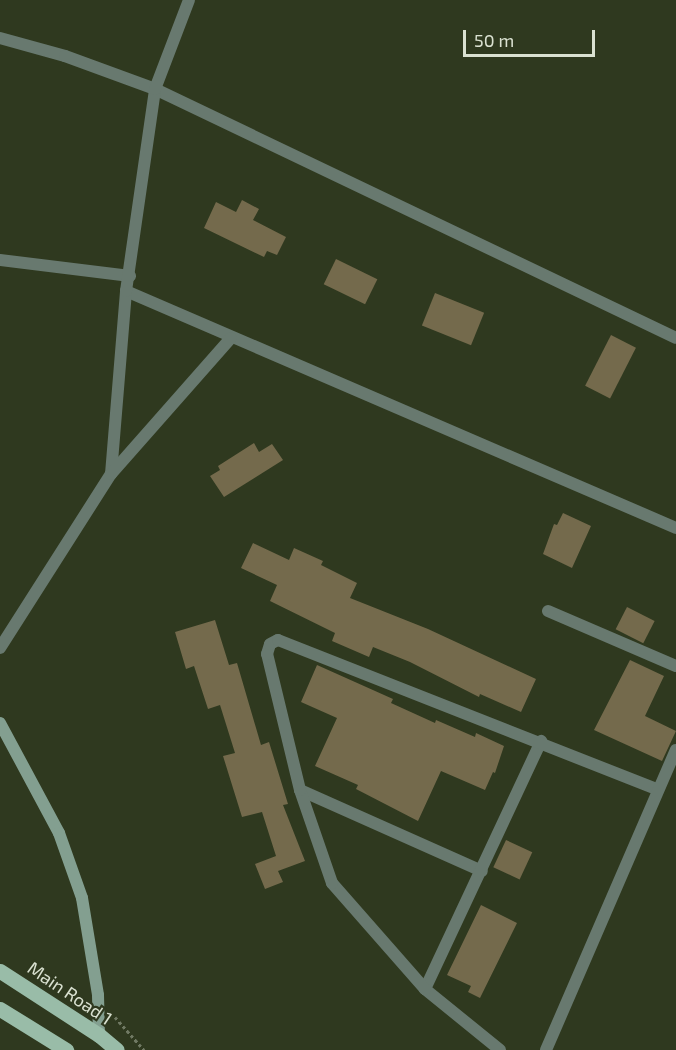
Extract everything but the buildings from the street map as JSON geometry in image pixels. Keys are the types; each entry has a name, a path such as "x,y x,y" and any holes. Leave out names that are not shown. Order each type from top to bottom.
{"main road":[{"name":"Main Road 1","path":"0,971 99,1035 117,1050"},
{"path":"0,1009 66,1050"}],"street":[{"path":"111,474 126,291 130,276 155,89 189,0"},
{"path":"0,38 65,56 155,89 676,338"},
{"path":"0,260 130,276"},
{"path":"126,291 676,528"},
{"path":"0,648 111,474 231,338"},
{"path":"548,611 676,666"},
{"path":"500,1050 425,989 332,882 300,790 267,654 270,644 278,640 541,741 657,789"},
{"path":"0,723 59,833 82,898 98,995 99,1035"},
{"path":"425,989 541,741"},
{"path":"546,1050 657,789 676,750"},
{"path":"300,790 482,870"}],"path":[{"path":"115,1017 144,1050"}]}
